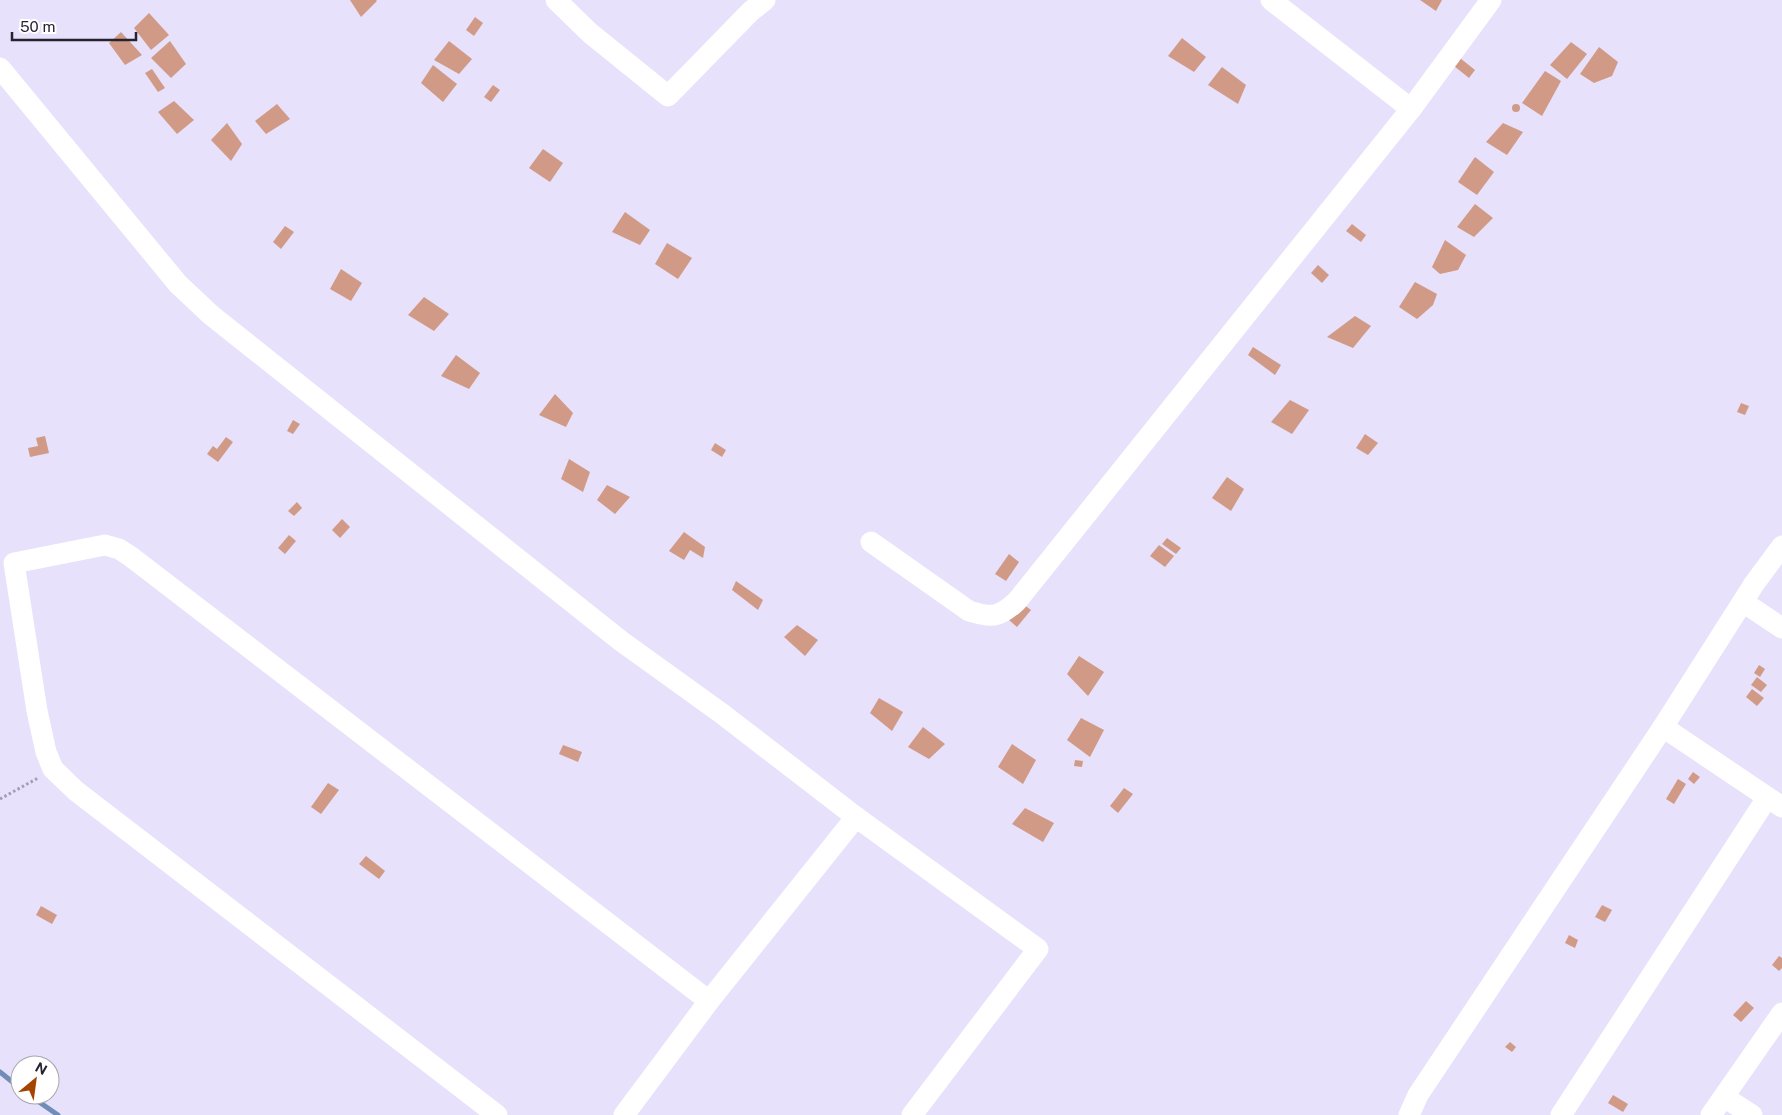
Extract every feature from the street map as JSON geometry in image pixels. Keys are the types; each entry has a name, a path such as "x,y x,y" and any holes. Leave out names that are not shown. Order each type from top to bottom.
{"street":[{"path":"556,0 590,33 668,96 751,11 765,0"},
{"path":"1271,0 1411,109"},
{"path":"871,542 969,611 988,617 1005,612 1017,601 1411,109 1491,0"},
{"path":"0,68 178,284 211,315 621,641 721,713 856,817 1038,949 912,1115"},
{"path":"497,1115 76,791 53,768 46,752 37,711 14,563 106,545 119,549 709,1001"},
{"path":"1409,1115 1418,1095 1663,727 1743,602 1782,546"},
{"path":"1743,602 1782,628"},
{"path":"1561,1115 1775,803 1663,727"},
{"path":"624,1115 709,1001 856,817"},
{"path":"1711,1115 1782,1013"},
{"path":"1724,1097 1752,1115"}],"path":[{"path":"0,799 53,768"}],"building":[{"path":"350,0 376,0 377,1 361,17"},
{"path":"1420,0 1442,0 1436,11"},
{"path":"149,13 169,35 151,50 134,28"},
{"path":"475,17 483,23 474,36 466,30"},
{"path":"121,32 142,55 125,65 109,43"},
{"path":"1182,38 1206,57 1194,72 1168,56"},
{"path":"170,41 186,64 171,78 151,58"},
{"path":"449,41 472,59 459,74 434,60"},
{"path":"1571,42 1587,54 1567,79 1550,65"},
{"path":"1599,47 1618,62 1612,76 1594,83 1580,74"},
{"path":"1460,58 1475,70 1469,78 1454,66"},
{"path":"433,65 457,84 443,102 421,83"},
{"path":"1222,67 1246,85 1238,104 1208,85"},
{"path":"152,69 165,88 158,92 145,73"},
{"path":"1545,71 1561,81 1542,116 1522,103"},
{"path":"493,85 500,90 491,102 484,97"},
{"path":"174,101 194,120 177,134 158,112"},
{"path":"277,104 290,119 266,134 255,121"},
{"path":"1516,104 1520,108 1516,112 1512,108"},
{"path":"227,123 242,144 231,161 211,140"},
{"path":"1503,123 1523,132 1507,155 1486,142"},
{"path":"543,149 563,163 550,182 529,168"},
{"path":"1475,157 1494,172 1477,195 1458,182"},
{"path":"1475,204 1493,218 1474,237 1457,227"},
{"path":"625,212 650,230 640,245 612,232"},
{"path":"1352,224 1366,235 1361,242 1346,231"},
{"path":"285,226 294,232 281,249 273,242"},
{"path":"1445,240 1466,255 1458,270 1440,274 1432,267"},
{"path":"667,243 692,258 678,279 655,264"},
{"path":"1318,265 1329,275 1322,283 1311,273"},
{"path":"341,269 362,283 351,301 330,289"},
{"path":"1415,282 1437,294 1433,305 1417,319 1399,307"},
{"path":"424,297 449,314 434,331 408,315"},
{"path":"1355,316 1371,326 1353,348 1327,337"},
{"path":"1253,347 1281,365 1275,375 1248,355"},
{"path":"456,355 480,373 469,389 441,376"},
{"path":"555,394 573,413 566,427 539,415"},
{"path":"1290,400 1309,410 1292,434 1271,422"},
{"path":"1741,403 1749,406 1745,415 1737,412"},
{"path":"293,420 300,424 293,434 287,431"},
{"path":"1365,434 1378,443 1368,455 1356,448"},
{"path":"45,436 49,453 30,457 28,448 38,446 36,438"},
{"path":"226,437 233,442 218,462 207,454 213,446 217,449"},
{"path":"715,443 726,450 722,457 711,450"},
{"path":"569,459 590,472 583,492 561,479"},
{"path":"1227,477 1244,489 1231,511 1212,498"},
{"path":"607,485 630,497 615,514 597,500"},
{"path":"297,502 302,508 294,516 288,511"},
{"path":"342,519 350,527 340,538 332,530"},
{"path":"684,532 705,547 703,558 690,550 684,560 669,551"},
{"path":"289,535 296,541 285,554 278,548"},
{"path":"1167,538 1181,548 1176,554 1162,544"},
{"path":"1159,545 1174,556 1165,567 1150,556"},
{"path":"1009,554 1019,562 1006,581 995,574"},
{"path":"736,581 763,600 758,610 732,590"},
{"path":"1023,604 1031,610 1017,627 1009,620"},
{"path":"797,625 818,640 805,656 784,637"},
{"path":"1079,656 1104,672 1088,696 1067,674"},
{"path":"1759,665 1765,669 1760,677 1754,673"},
{"path":"1757,677 1767,685 1761,692 1751,685"},
{"path":"1752,689 1764,698 1757,706 1746,697"},
{"path":"879,698 903,712 892,731 870,713"},
{"path":"1081,718 1104,730 1090,757 1067,740"},
{"path":"923,727 945,744 929,759 908,747"},
{"path":"1012,744 1036,760 1023,784 998,767"},
{"path":"563,745 582,752 578,762 559,754"},
{"path":"1075,760 1083,761 1082,767 1074,766"},
{"path":"1693,772 1700,777 1694,784 1688,779"},
{"path":"1678,779 1686,784 1674,804 1666,799"},
{"path":"328,783 339,790 321,814 311,807"},
{"path":"1124,788 1133,794 1118,813 1110,806"},
{"path":"1025,808 1054,823 1043,842 1012,824"},
{"path":"366,856 385,871 379,879 359,864"},
{"path":"1602,905 1612,910 1605,922 1595,917"},
{"path":"41,906 57,915 52,924 36,915"},
{"path":"1569,935 1578,940 1575,948 1565,943"},
{"path":"1779,956 1782,958 1782,968 1779,971 1772,965"},
{"path":"1746,1001 1754,1008 1741,1022 1733,1015"},
{"path":"1510,1042 1516,1047 1512,1052 1505,1047"},
{"path":"1613,1095 1628,1104 1623,1112 1608,1103"}],"waterway":[{"path":"0,1072 10,1080"},
{"path":"44,1105 58,1115"}]}
